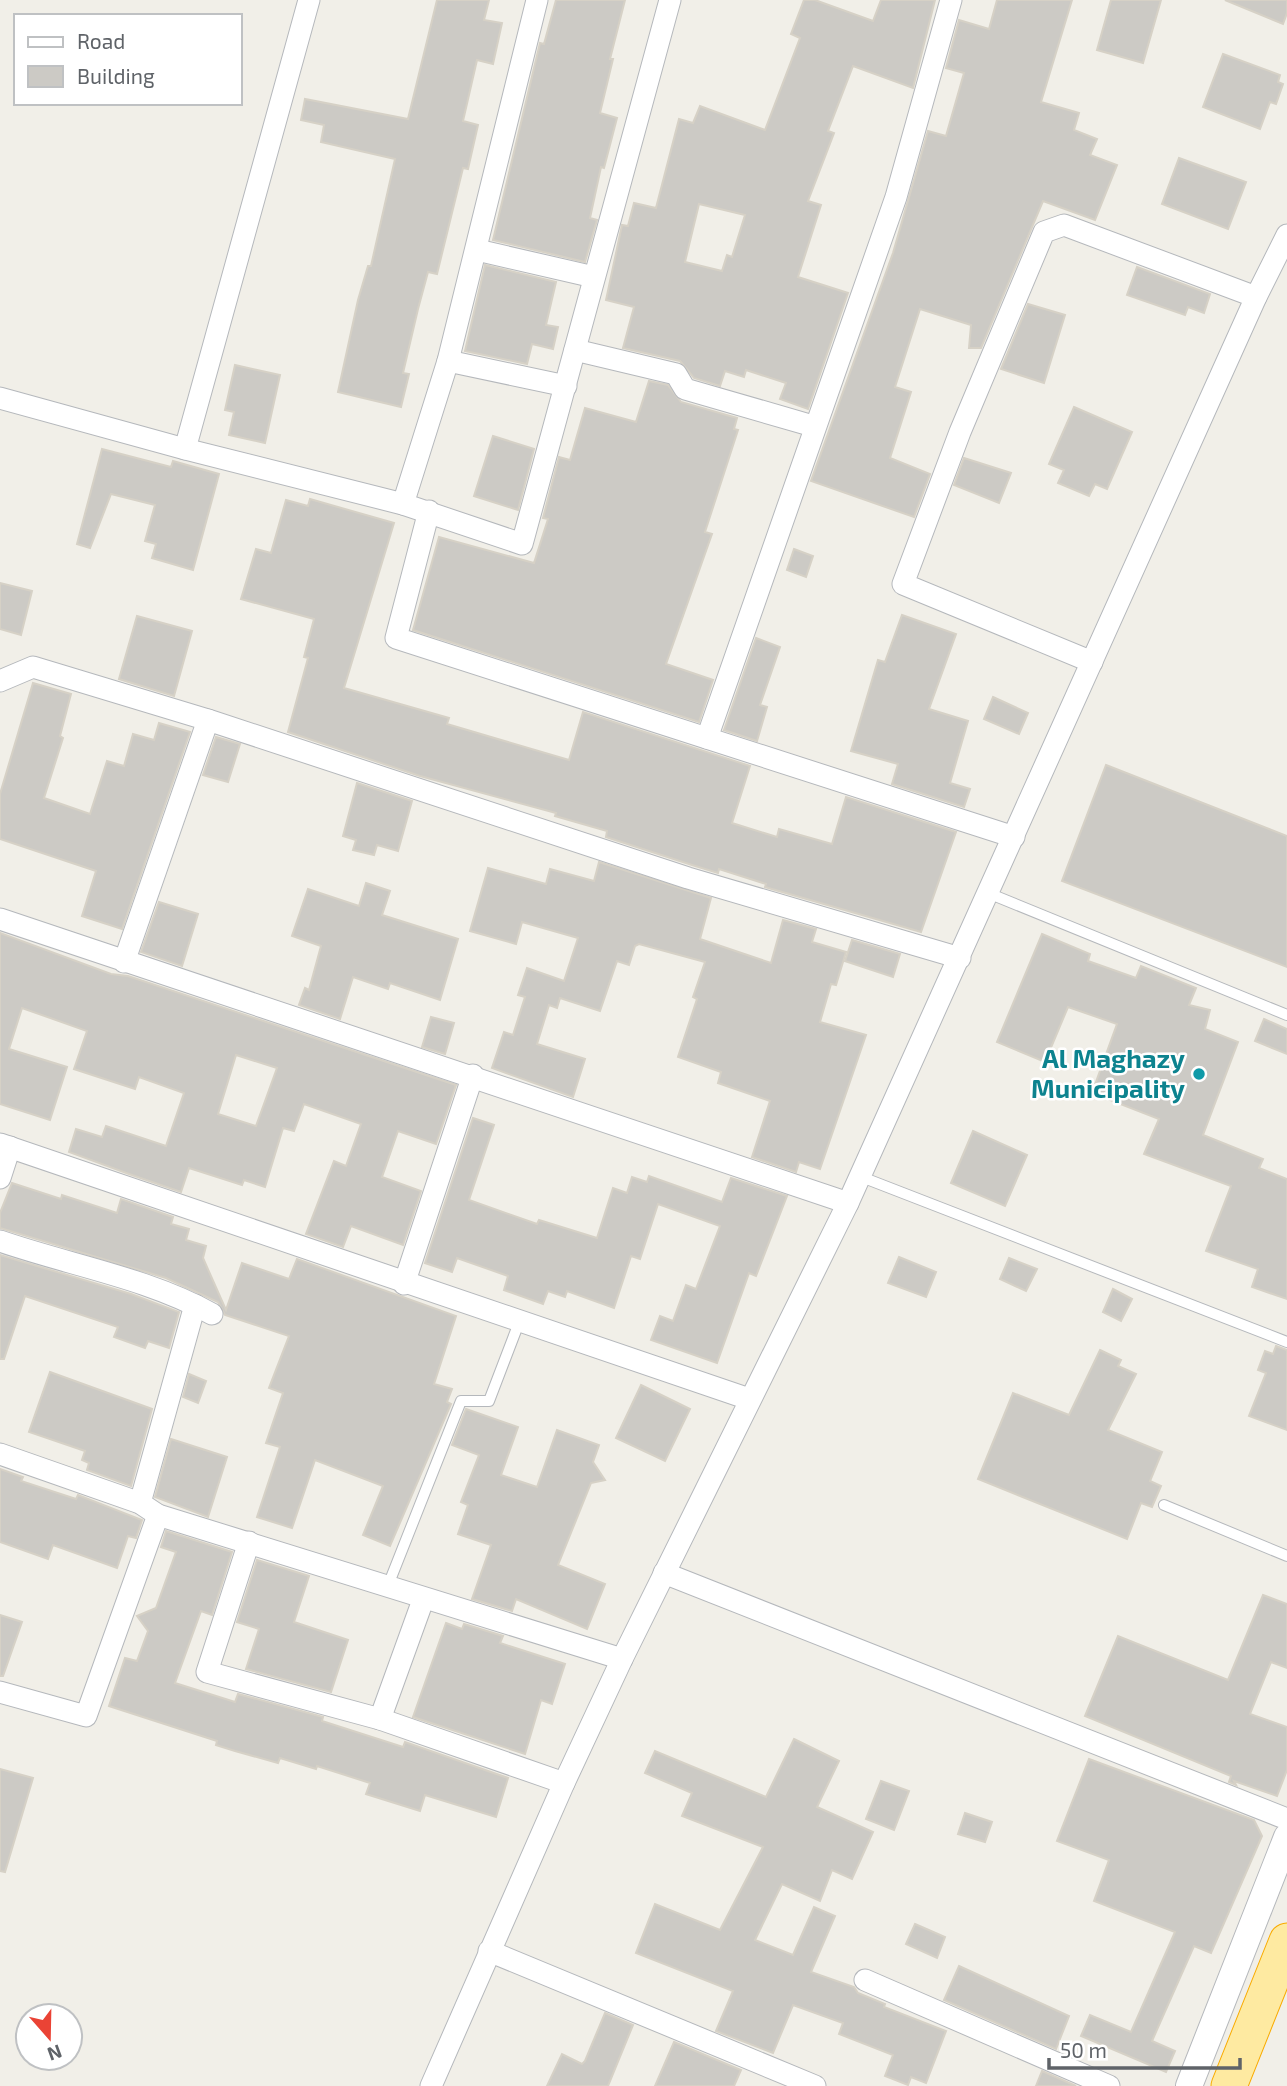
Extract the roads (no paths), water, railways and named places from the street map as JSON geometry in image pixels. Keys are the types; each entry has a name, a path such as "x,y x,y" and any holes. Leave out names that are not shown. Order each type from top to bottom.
{"highway":[{"path":"1229,2086 1287,1941"}],"street":[{"path":"185,449 309,0"},
{"path":"403,504 448,361 537,0"},
{"path":"0,398 185,449 429,511 522,544 670,0"},
{"path":"707,738 813,426 896,197 951,0"},
{"path":"1092,662 903,584 960,432 1044,232 1064,225 1256,297"},
{"path":"430,2086 622,1659 848,1203 1256,297 1287,235"},
{"path":"477,250 594,277"},
{"path":"575,350 676,374 685,389 813,426"},
{"path":"448,361 566,386"},
{"path":"429,511 396,638 1014,837"},
{"path":"0,681 33,667 208,720 688,878 960,958"},
{"path":"124,962 208,720"},
{"path":"0,919 848,1203"},
{"path":"404,1283 473,1076"},
{"path":"0,1178 5,1145 749,1399"},
{"path":"0,1241 204,1309 140,1503"},
{"path":"0,1454 140,1503 158,1515 423,1600 622,1659"},
{"path":"0,1692 86,1716 158,1515"},
{"path":"249,1542 206,1672 380,1719 564,1783"},
{"path":"664,1573 1287,1819"},
{"path":"380,1719 423,1600"},
{"path":"1189,2086 1287,1837"},
{"path":"489,1951 815,2086"},
{"path":"865,1980 1109,2086"}],"lane":[{"path":"988,893 1287,1015"},
{"path":"859,1176 1287,1342"},
{"path":"387,1588 461,1401 489,1401 520,1319"},
{"path":"1164,1505 1287,1556"}],"place":[{"name":"Al Maghazy Municipality","path":"1199,1074"}]}
